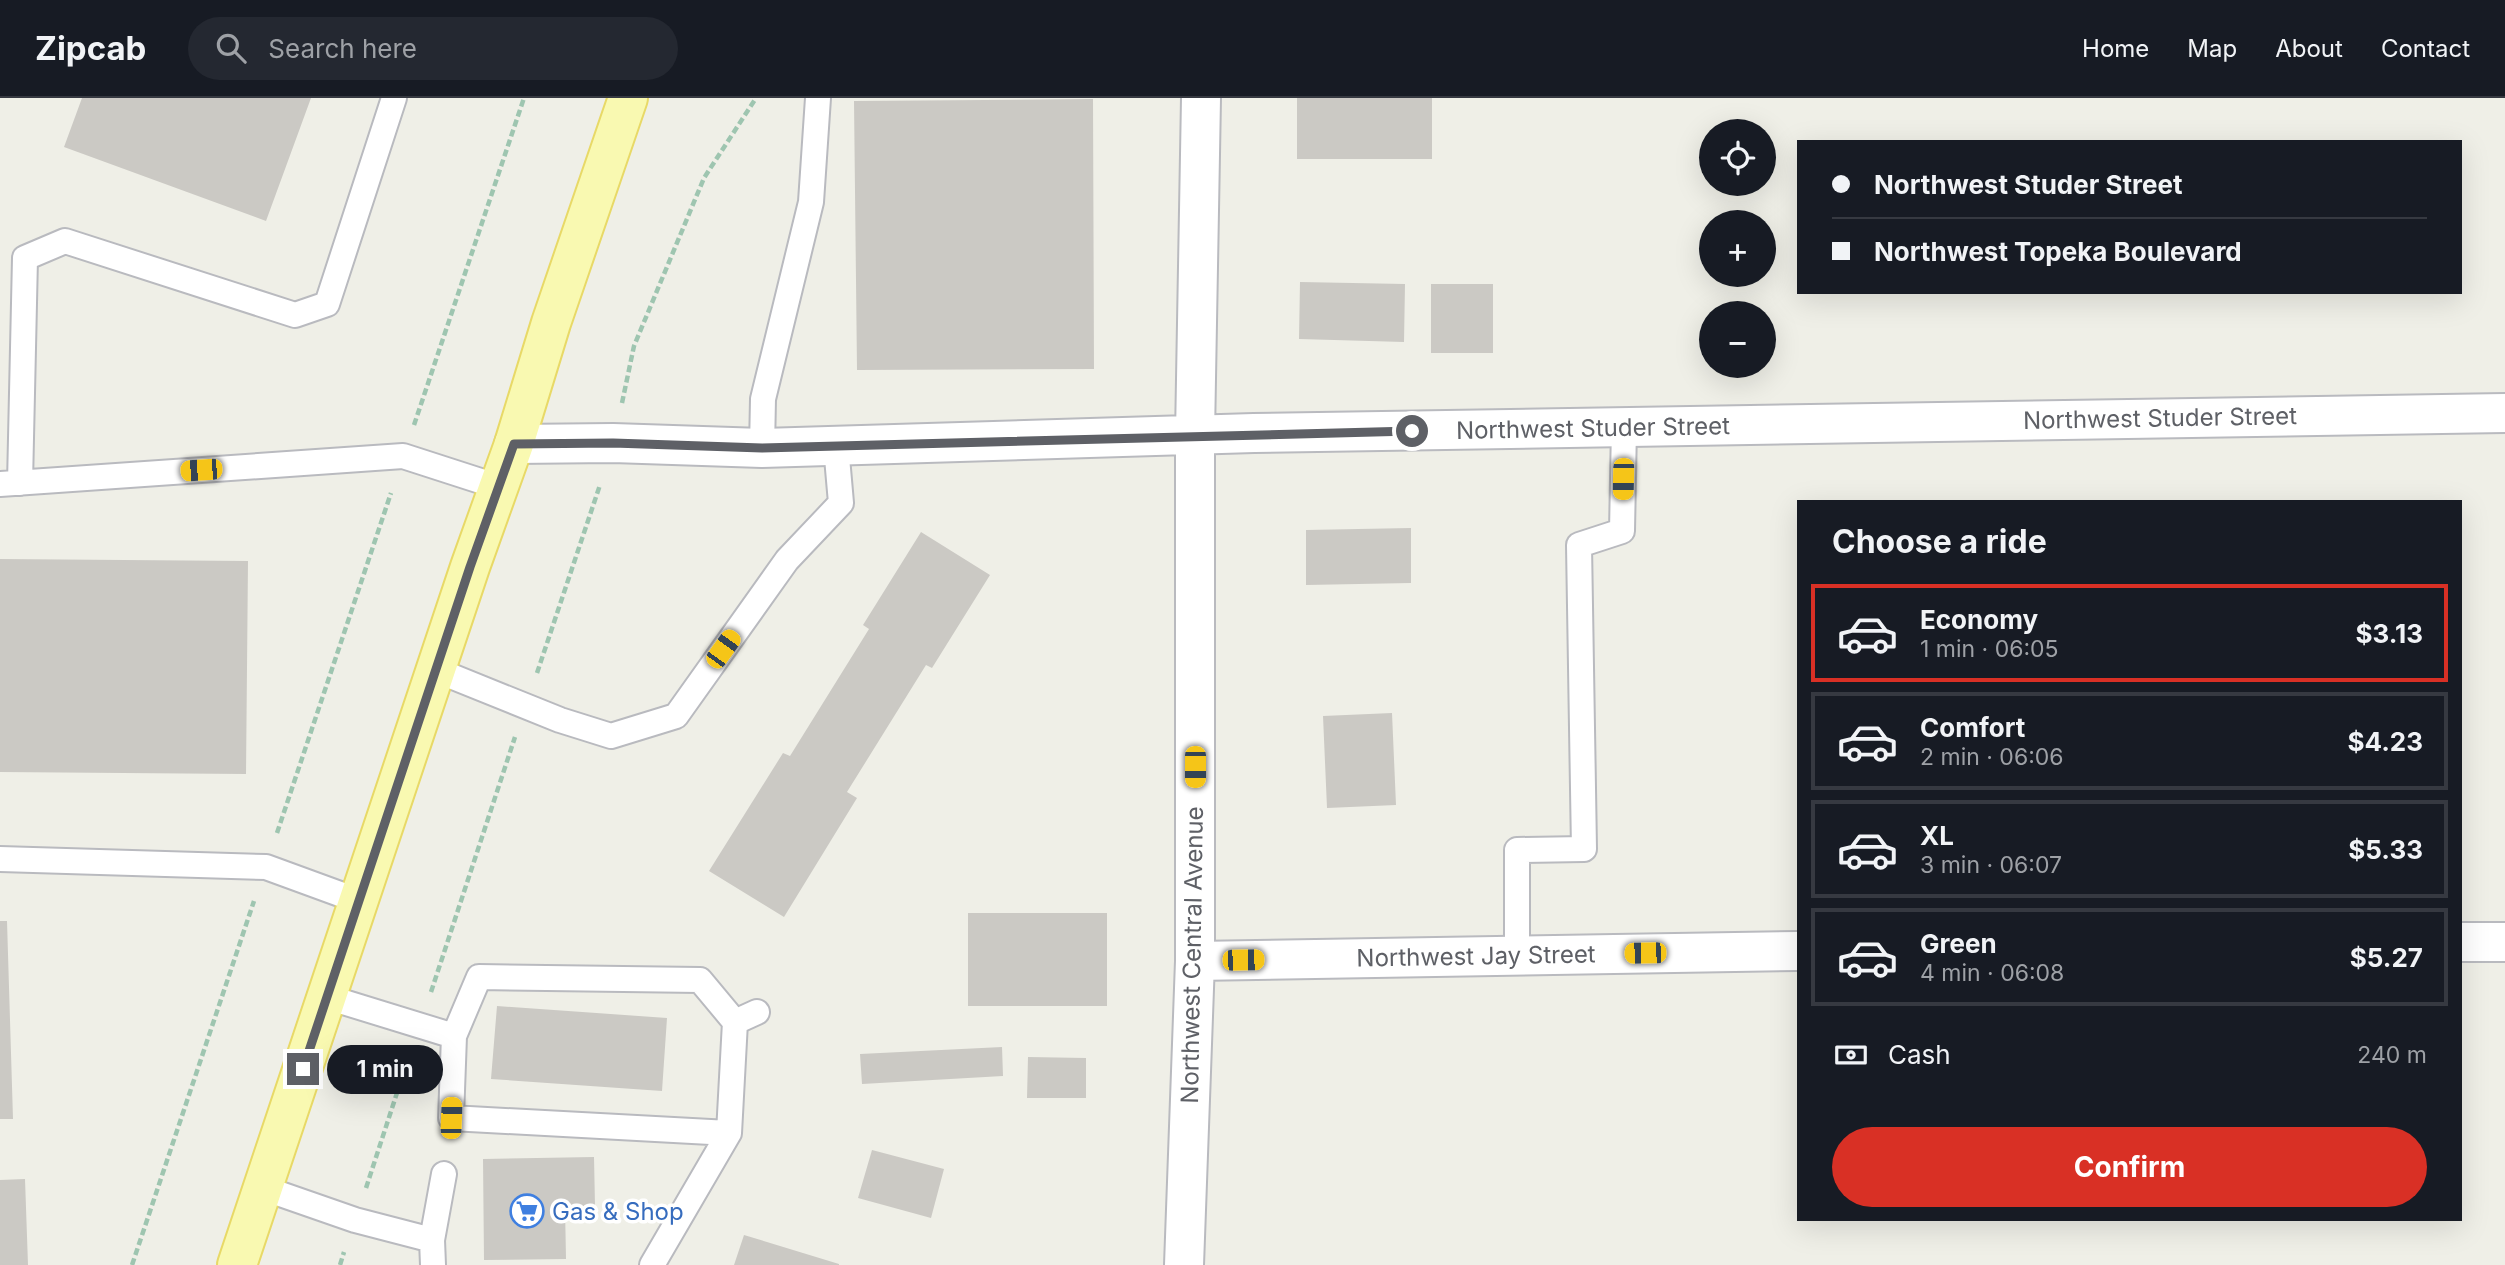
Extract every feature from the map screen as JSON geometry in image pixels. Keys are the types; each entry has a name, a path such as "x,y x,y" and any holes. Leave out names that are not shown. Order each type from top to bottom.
{"main road":[{"path":"237,1265 514,444 625,99"}],"street":[{"name":"Northwest Central Avenue","path":"1184,1265 1195,961 1195,435 1201,98"},
{"name":"Northwest Studer Street","path":"514,444 613,443 762,448 1195,435 2505,412"},
{"path":"2462,942 2505,942"},
{"name":"Northwest Jay Street","path":"1195,961 1797,951"}],"lane":[{"path":"394,98 327,304 295,315 65,241 25,258 10,484 403,456 499,487"},
{"path":"762,448 763,399 811,202 818,98"},
{"path":"1517,956 1517,850 1584,849 1579,545 1622,531 1623,427"},
{"path":"436,670 560,720 611,736 676,716 787,560 841,503 836,446"},
{"path":"0,859 266,867 359,901"},
{"path":"652,1265 729,1133 734,1022 700,980 479,977 454,1036 451,1118 729,1133"},
{"path":"327,997 454,1036"},
{"path":"734,1022 757,1012"},
{"path":"263,1188 355,1220 433,1253 444,1174"}],"path":[{"path":"132,1265 524,98"}],"building":[{"path":"82,98 311,98 266,221 64,147"},
{"path":"1297,98 1432,98 1432,159 1297,159"},
{"path":"1093,99 1094,369 857,370 854,101"},
{"path":"1300,282 1405,284 1404,342 1299,339"},
{"path":"1431,284 1493,284 1493,353 1431,353"},
{"path":"1411,528 1411,583 1306,585 1306,530"},
{"path":"921,532 990,575 932,668 926,665 847,792 857,798 784,917 709,871 783,753 790,756 869,629 863,625"},
{"path":"0,559 248,561 246,774 0,772"},
{"path":"1392,713 1396,805 1327,808 1323,716"},
{"path":"968,913 1107,913 1107,1006 968,1006"},
{"path":"0,921 7,921 13,1119 0,1119"},
{"path":"497,1006 667,1018 662,1091 491,1079"},
{"path":"1002,1047 1003,1076 862,1084 860,1054"},
{"path":"1028,1057 1086,1058 1086,1098 1027,1098"},
{"path":"872,1150 944,1169 931,1218 858,1198"},
{"path":"594,1157 595,1206 565,1207 566,1259 484,1260 483,1159"},
{"path":"25,1179 28,1265 0,1265 0,1180"},
{"path":"744,1235 839,1264 839,1265 734,1265"}],"place":[{"name":"Gas & Shop","path":"527,1211"}],"route":[{"path":"303,1069 470,567 514,444 613,443 762,448 1254,433 1412,431"}]}
